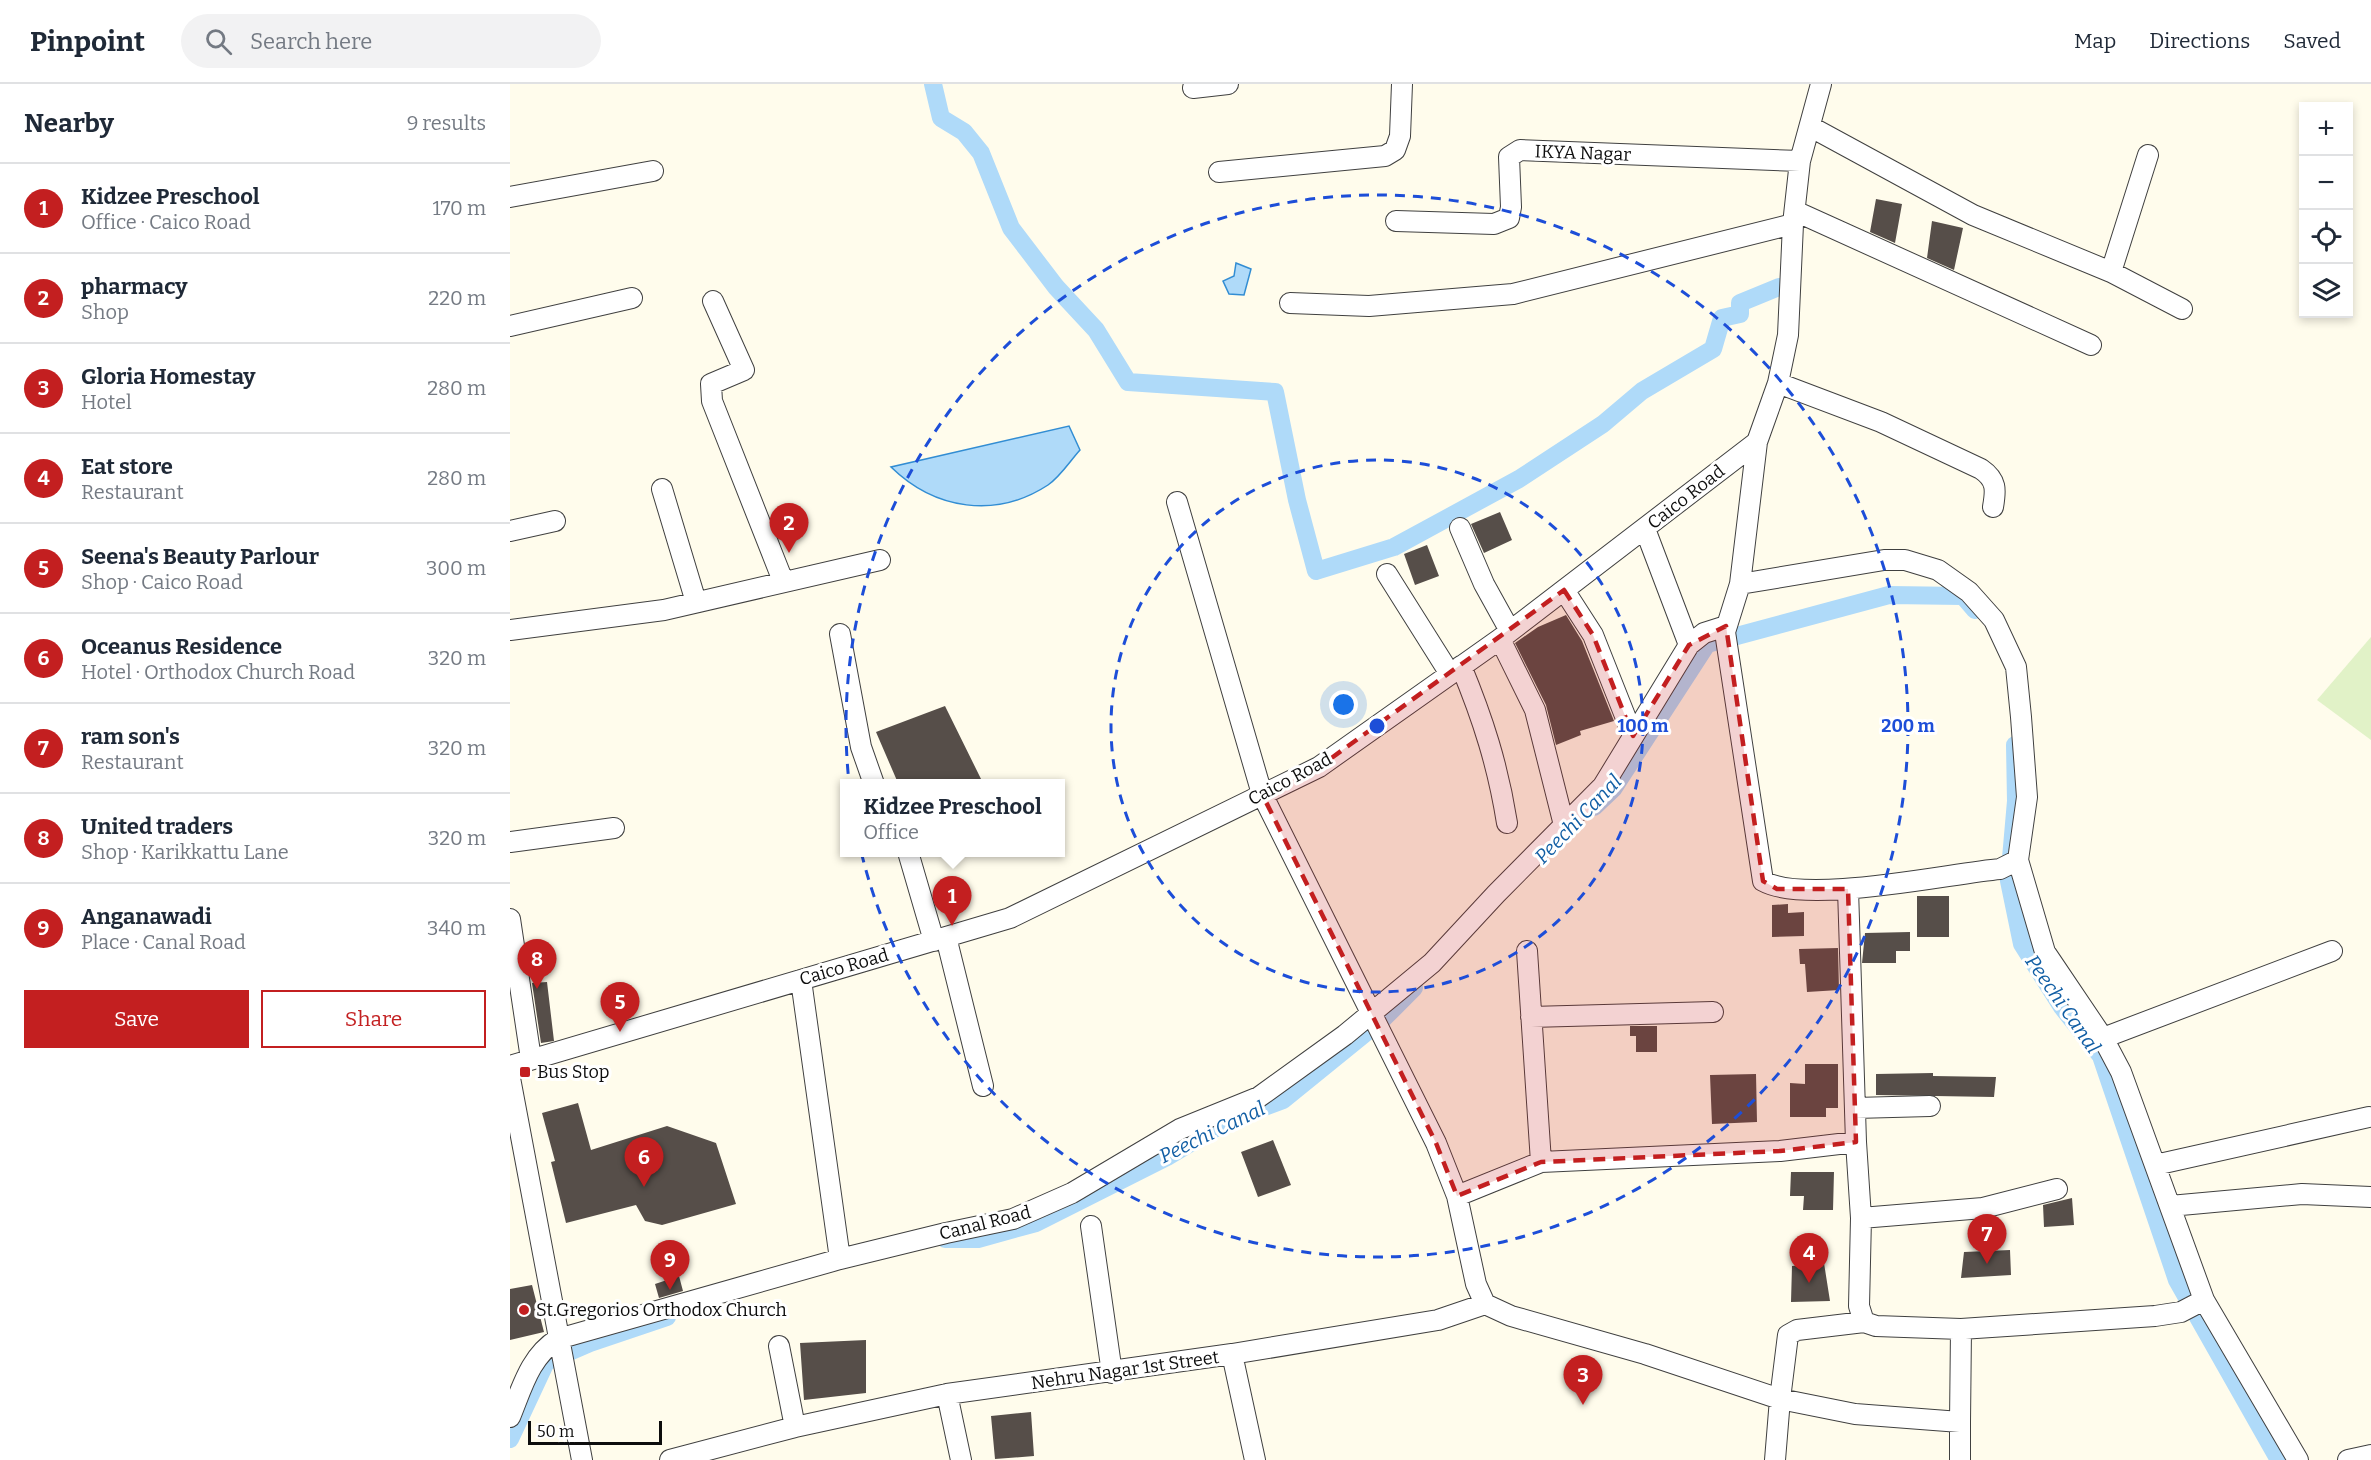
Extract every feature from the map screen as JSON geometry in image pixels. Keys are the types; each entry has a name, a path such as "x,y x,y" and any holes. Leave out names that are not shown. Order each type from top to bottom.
{"street":[{"path":"1192,88 1228,84"},
{"path":"1219,172 1385,156 1395,150 1400,136 1402,84"},
{"path":"1821,84 1800,161 1794,217 1788,336 1778,383 1757,442 1740,584 1726,636 1763,882 1777,889 1848,889 2000,869 2018,860"},
{"path":"1811,127 1973,215 2111,272 2182,309"},
{"name":"IKYA Nagar","path":"1395,221 1494,224 1504,221 1509,218 1511,207 1509,157 1520,150 1800,161"},
{"path":"2111,272 2148,155"},
{"path":"510,197 653,171"},
{"path":"1290,303 1369,306 1513,294 1794,217 2091,345"},
{"path":"510,326 632,298"},
{"path":"713,301 744,370 711,384 712,401 783,581"},
{"path":"1778,383 1881,423 1981,470 1992,477 1996,489 1993,507"},
{"name":"Caico Road","path":"510,1066 1010,918 1319,767 1505,635 1757,442"},
{"path":"662,489 696,602"},
{"path":"1177,502 1262,795 1436,1143 1457,1196 1476,1284 1485,1304 1511,1316 1645,1354 1780,1399 1855,1414 1960,1422"},
{"path":"510,531 555,521"},
{"path":"1460,528 1534,710 1564,825"},
{"path":"1645,529 1689,645 1704,633 1726,636"},
{"path":"510,630 664,610 880,560"},
{"path":"1740,584 1884,560 1905,560 1938,570 1969,592 1994,620 2016,667 2027,797 2018,860 2045,952 2103,1038 2121,1072 2170,1206 2194,1305 2298,1460"},
{"path":"1387,574 1455,670 1482,717 1496,763 1507,823"},
{"path":"1564,590 1593,635 1633,736"},
{"path":"840,634 861,747 872,779"},
{"name":"Canal Road","path":"560,1350 840,1259 946,1233 994,1224 1040,1209 1072,1193 1180,1129 1259,1097 1375,1023 1603,786 1689,645"},
{"path":"510,842 614,828"},
{"path":"910,857 940,939 982,1086"},
{"path":"1848,889 1856,1142 1861,1218 1859,1305 1864,1322"},
{"path":"510,919 531,1059"},
{"path":"1527,951 1541,1162"},
{"path":"2103,1038 2332,951"},
{"path":"801,980 840,1259"},
{"path":"1531,1017 1713,1012"},
{"path":"510,1078 582,1460"},
{"path":"1855,1108 1930,1106"},
{"path":"2155,1165 2369,1117"},
{"path":"1457,1196 1541,1162 1780,1151 1856,1142"},
{"path":"1861,1218 1983,1208 2057,1189"},
{"path":"2170,1206 2302,1194 2371,1197"},
{"path":"1091,1226 1112,1372"},
{"path":"1232,1354 1438,1320 1485,1304"},
{"path":"1775,1460 1788,1335 1797,1330 1864,1322 1876,1326 1961,1329 2194,1305"},
{"path":"1960,1460 1961,1329"},
{"path":"779,1346 795,1427"},
{"path":"510,1417 532,1365 542,1348 560,1350"},
{"name":"Nehru Nagar 1st Street","path":"670,1460 795,1427 947,1394 1232,1354 1255,1460"},
{"path":"947,1394 961,1460"},
{"path":"2348,1460 2371,1455"}],"highlighted area":[{"path":"1564,590 1593,635 1633,736 1689,645 1726,626 1763,881 1777,889 1848,889 1856,1142 1780,1151 1541,1162 1457,1196 1436,1143 1262,794 1319,767"}],"green space":[{"path":"2371,637 2371,740 2317,700"}],"water":[{"path":"1236,263 1251,269 1244,295 1229,294 1223,281 1234,276"},
{"path":"1069,426 1080,450 1048,485 1028,496 1008,503 987,506 946,501 908,482 891,467"}],"building":[{"path":"1876,199 1902,204 1895,243 1870,232"},
{"path":"1932,221 1963,228 1954,270 1927,258"},
{"path":"1500,512 1512,540 1484,553 1471,524"},
{"path":"1427,545 1439,576 1415,585 1404,554"},
{"path":"1566,615 1582,641 1614,721 1580,731 1581,735 1556,745 1546,705 1515,643 1538,627"},
{"path":"945,706 981,779 896,779 876,732"},
{"path":"1917,896 1949,896 1949,937 1917,937"},
{"path":"1788,904 1788,913 1804,912 1804,936 1772,937 1772,905"},
{"path":"1910,932 1910,951 1896,951 1896,963 1862,963 1865,933"},
{"path":"1838,948 1839,990 1807,992 1805,964 1800,964 1799,949"},
{"path":"547,982 554,1041 541,1043 532,983"},
{"path":"1630,1026 1657,1026 1657,1052 1636,1052 1636,1036 1630,1036"},
{"path":"1805,1064 1838,1064 1838,1108 1826,1108 1826,1117 1790,1117 1790,1083 1805,1084"},
{"path":"1933,1073 1933,1076 1996,1077 1994,1097 1876,1095 1876,1074"},
{"path":"1756,1074 1757,1122 1712,1124 1710,1075"},
{"path":"578,1103 591,1150 667,1126 716,1143 736,1204 662,1225 645,1221 636,1205 566,1223 551,1162 555,1161 542,1113"},
{"path":"1273,1140 1291,1185 1258,1197 1241,1152"},
{"path":"1791,1172 1834,1172 1833,1210 1803,1210 1804,1196 1790,1196"},
{"path":"2072,1198 2074,1225 2044,1227 2043,1205"},
{"path":"2010,1250 2011,1275 1961,1278 1964,1252"},
{"path":"1824,1263 1830,1301 1791,1302 1792,1266"},
{"path":"679,1276 683,1291 659,1298 655,1284"},
{"name":"St.Gregorios Orthodox Church","path":"532,1285 544,1332 510,1340 510,1289"},
{"path":"866,1340 866,1393 804,1400 800,1343"},
{"path":"1031,1412 1034,1456 995,1459 991,1416"}],"waterway":[{"path":"933,84 941,118 964,132 981,153 1011,228 1056,287 1096,330 1128,382 1275,392 1297,500 1316,571 1394,547 1519,479 1603,424 1642,391 1713,349 1722,318 1740,314 1740,303 1779,287"},
{"name":"Peechi Canal","path":"1594,807 1613,789 1707,644 1889,595 1963,596 1975,610"},
{"name":"Peechi Canal","path":"2015,745 2016,801 2009,881 2022,944 2062,1007 2101,1056 2177,1280 2279,1460"},
{"name":"Peechi Canal","path":"945,1239 978,1239 1036,1223 1167,1157 1229,1120 1283,1100 1384,1018 1414,988"},
{"name":"Peechi Canal","path":"510,1439 546,1362 590,1343 667,1317"}],"place":[{"name":"pharmacy","path":"789,553"},
{"name":"Kidzee Preschool","path":"952,926"},
{"name":"United traders","path":"537,989"},
{"name":"Seena's Beauty Parlour","path":"620,1032"},
{"name":"Bus Stop","path":"525,1072"},
{"name":"Oceanus Residence","path":"644,1187"},
{"name":"ram son's","path":"1987,1264"},
{"name":"Eat store","path":"1809,1283"},
{"name":"Anganawadi","path":"670,1290"},
{"name":"St.Gregorios Orthodox Church","path":"524,1310"},
{"name":"Gloria Homestay","path":"1583,1405"}]}
